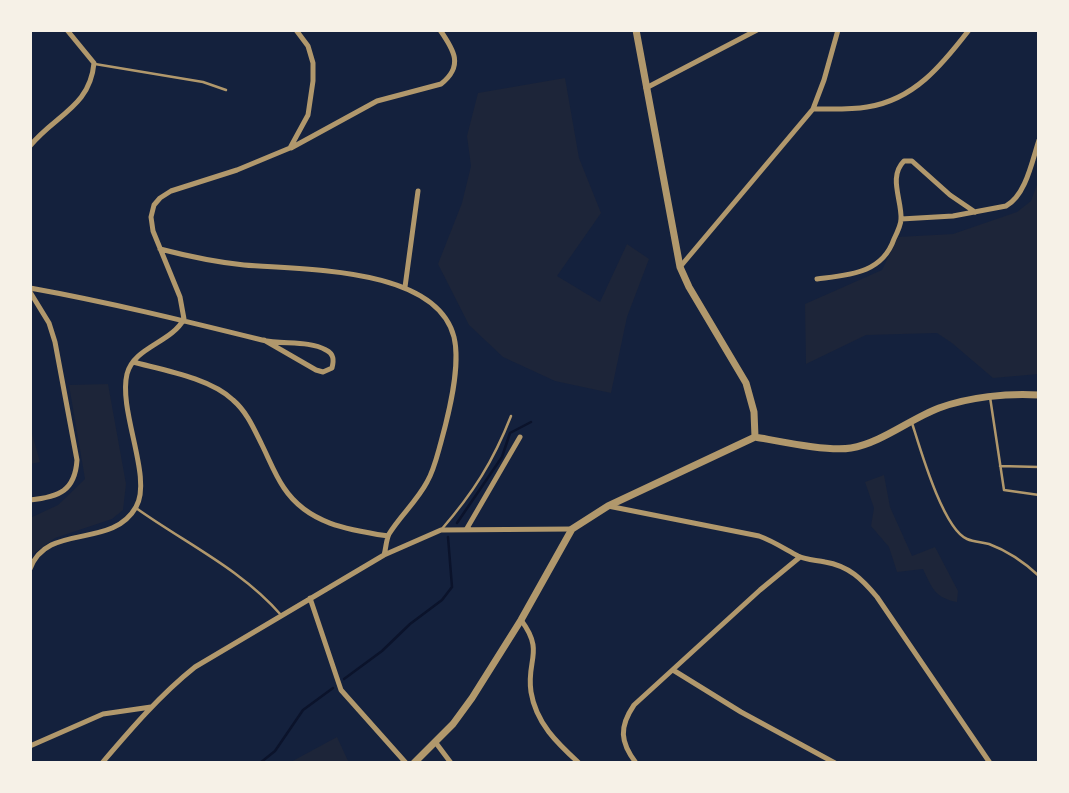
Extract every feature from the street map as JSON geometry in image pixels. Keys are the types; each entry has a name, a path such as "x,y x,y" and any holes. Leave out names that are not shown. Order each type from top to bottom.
{"street":[{"path":"30,146 80,100 93,80 94,64 68,30"},
{"path":"290,148 308,115 313,80 309,46 296,30"},
{"path":"30,569 33,559 41,550 56,542 110,531 136,508 140,497 126,398 128,372 133,362 172,334 184,319 180,297 160,249 151,217 154,205 171,191 237,170 290,148 377,102 441,84 450,77 455,60 450,44 440,30"},
{"path":"636,30 680,267 746,383 752,398 755,437"},
{"path":"646,88 757,30"},
{"path":"680,267 813,109 838,30"},
{"path":"813,109 866,107 890,101 914,89 934,73 969,30"},
{"path":"901,219 925,219 1006,206 1017,197 1039,140"},
{"path":"817,279 855,274 878,263 892,246 901,219 897,180 898,171 904,161 912,161 950,195 975,212"},
{"path":"405,287 418,191"},
{"path":"160,249 221,262 370,277 405,287 437,309 446,319 454,336 455,371 444,432 434,466 417,498 388,536 384,555"},
{"path":"30,290 184,319 264,340 321,348 332,354 332,368 323,372 316,370 264,340"},
{"path":"30,290 49,323 55,341 77,460 71,485 60,493 30,500"},
{"path":"133,362 214,387 232,398 247,415 284,489 302,509 341,528 388,536"},
{"path":"414,763 436,743 472,698 521,620 572,529 608,506 755,437 850,448 938,408 990,397 1039,396"},
{"path":"466,530 520,437"},
{"path":"608,506 759,536 800,557 834,563 850,570 863,580 877,597 990,763"},
{"path":"102,763 171,686 195,667 384,555 441,530 572,529"},
{"path":"636,763 623,741 622,730 634,705 800,557"},
{"path":"310,598 341,690 406,763"},
{"path":"521,620 531,633 534,644 531,691 537,715 547,732 579,763"},
{"path":"673,670 741,712 835,763"},
{"path":"30,746 103,714 151,707"},
{"path":"436,743 451,763"}],"lane":[{"path":"94,64 203,82 226,90"},
{"path":"990,397 1004,490 1039,495"},
{"path":"441,530 478,485 492,461 511,416"},
{"path":"912,422 930,480 951,524 965,539 988,544 1021,559 1039,576"},
{"path":"1000,466 1039,467"},
{"path":"136,508 239,575 281,615"}],"shaded area":[{"path":"565,78 579,158 601,213 557,276 600,302 627,244 649,259 627,317 611,393 555,381 503,357 469,325 438,264 462,203 471,166 467,136 478,93"},
{"path":"1039,179 1039,374 993,378 937,333 866,335 806,364 805,304 882,270 898,237 953,234 1017,212 1031,201"},
{"path":"108,384 126,484 123,510 112,519 55,538 30,556 30,518 58,505 85,479 69,385"},
{"path":"30,426 40,462 30,464"},
{"path":"884,475 890,507 912,556 935,547 958,591 957,602 939,595 923,569 897,572 889,547 871,526 874,508 865,482"},
{"path":"337,737 349,763 289,763"}],"waterway":[{"path":"457,523 502,457 510,433 531,422"},
{"path":"344,679 442,600 452,587 448,537"},
{"path":"260,763 275,751 303,710 333,688"}]}
